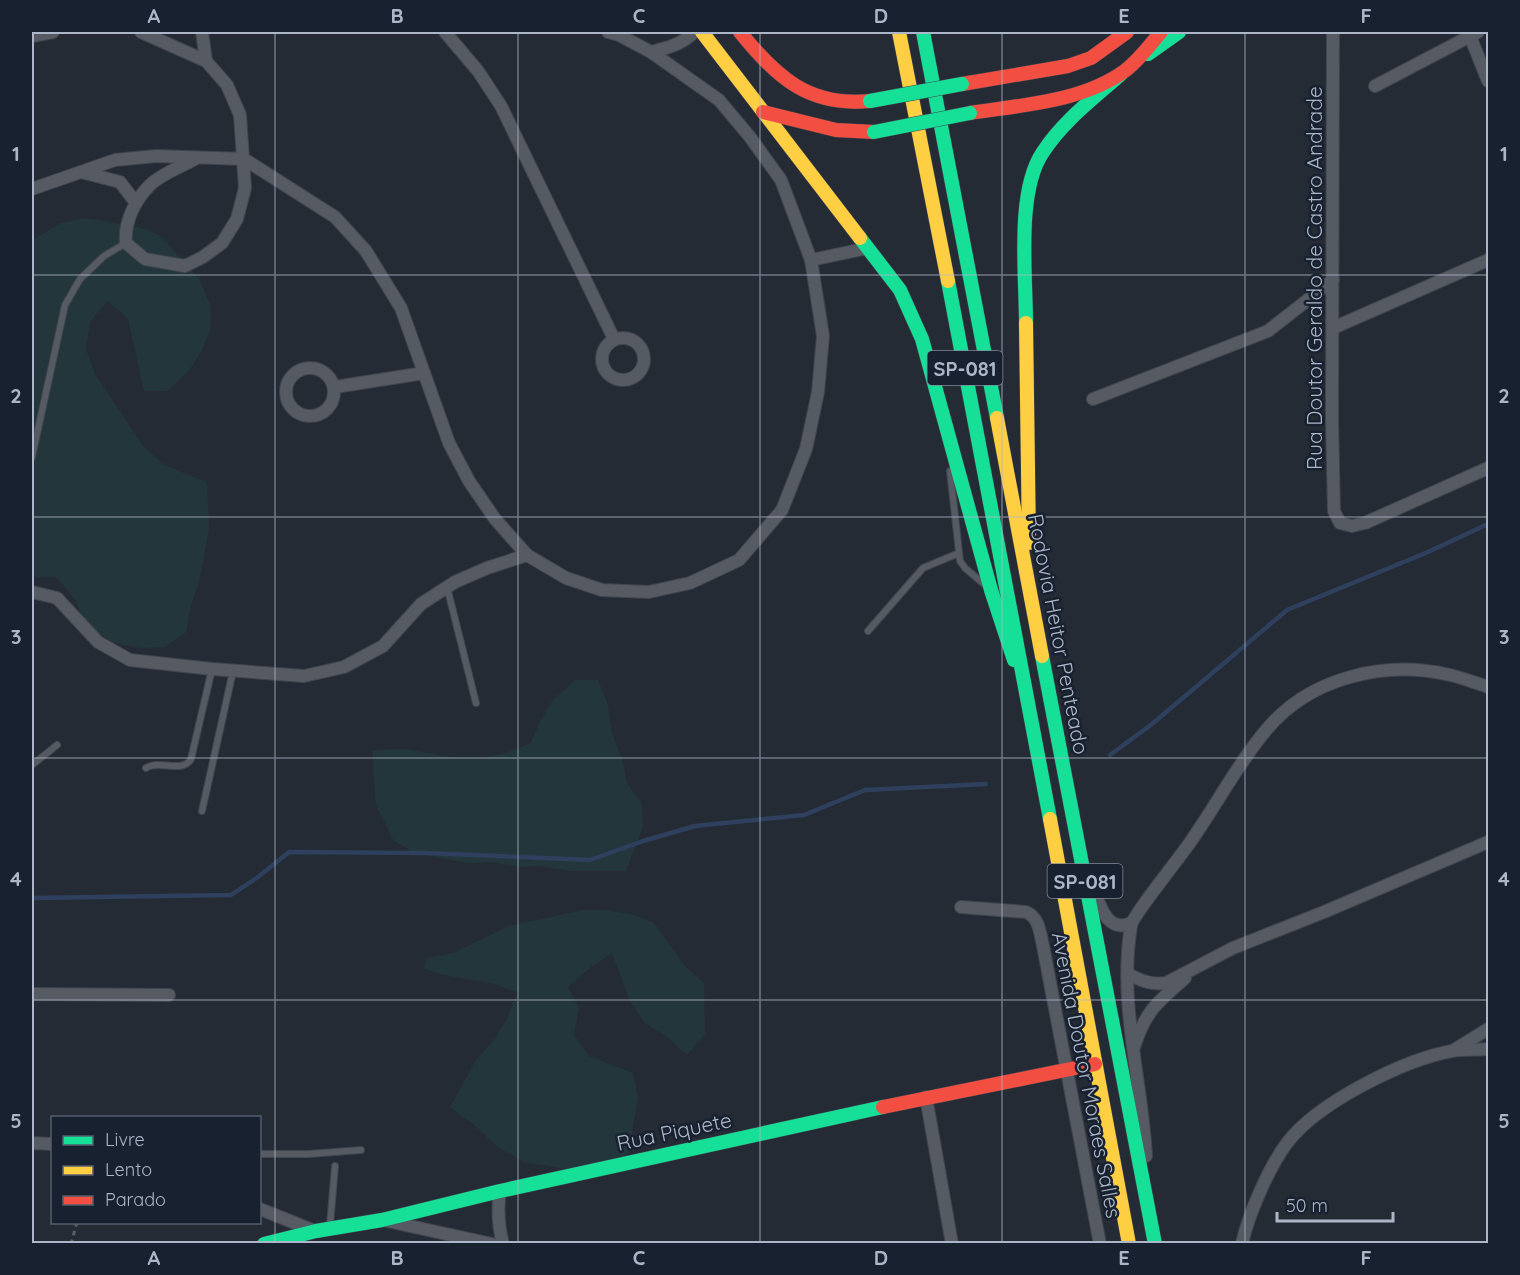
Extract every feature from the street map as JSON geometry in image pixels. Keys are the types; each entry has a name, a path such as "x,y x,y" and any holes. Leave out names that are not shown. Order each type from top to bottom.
{"main road":[{"path":"702,32 900,290 922,339 991,590 1029,704"},
{"path":"740,32 757,55 800,90 834,102 870,101 1068,66 1091,58 1126,32"},
{"name":"Rodovia Heitor Penteado","path":"899,32 990,494 1129,1244"},
{"name":"Rodovia Heitor Penteado","path":"923,32 1155,1244"},
{"path":"1139,60 1161,32"},
{"path":"1029,593 1025,219 1028,193 1036,163 1048,142 1121,74 1179,32"},
{"path":"763,112 836,130 874,132 1045,100 1084,90 1121,74"},
{"name":"Rua Piquete","path":"264,1244 323,1230 382,1220 500,1191 926,1097 1095,1064"}],"street":[{"path":"32,36 53,32"},
{"path":"141,32 206,61 227,85 240,115 245,188 237,219 222,243 203,257 186,266 145,259 126,243 125,232 136,202 152,183 196,159"},
{"path":"202,32 206,61"},
{"path":"445,32 478,70 501,106 614,339"},
{"path":"651,52 677,44 694,32"},
{"name":"Rua Doutor Geraldo de Castro Andrade","path":"1333,32 1332,420 1334,511 1340,523 1352,526 1365,523 1488,468"},
{"path":"32,189 115,160 156,156 244,159 335,218 366,251 401,308 449,443 469,481 495,519 527,555 566,578 602,590 649,592 690,583 740,560 782,510 806,449 818,392 823,336 812,260 781,180 750,137 719,100 651,52 616,33"},
{"path":"1375,86 1474,34 1488,81"},
{"path":"80,171 120,182 136,202"},
{"path":"812,260 868,248"},
{"path":"1333,328 1488,260"},
{"path":"1094,399 1268,330 1333,280"},
{"path":"305,369 320,370 332,380 335,387 332,404 327,411 311,417 296,412 286,398 288,382 298,371 305,369"},
{"path":"335,387 424,373"},
{"path":"32,592 57,598 98,642 130,660 304,676 344,668 383,646 421,604 447,587 487,568 527,555"},
{"path":"1081,861 1108,920 1125,926 1131,923 1177,862 1214,808 1232,776 1268,728 1289,707 1312,692 1339,680 1373,672 1410,670 1449,675 1488,687"},
{"path":"1128,974 1143,982 1166,983 1233,948 1488,842"},
{"name":"Avenida Doutor Moraes Salles","path":"961,907 1026,912 1034,916 1043,946 1100,1244"},
{"path":"1131,923 1128,974 1132,1051 1145,1135 1145,1190"},
{"path":"1132,1051 1145,1017 1157,1003 1202,964"},
{"path":"32,994 170,995"},
{"path":"1452,1051 1488,1029"},
{"path":"1242,1244 1263,1187 1287,1143 1308,1122 1342,1097 1376,1077 1452,1051 1488,1049"},
{"path":"926,1097 952,1244"},
{"path":"32,1143 51,1144"},
{"path":"500,1191 497,1208 498,1225 503,1244"},
{"path":"261,1209 323,1230"},
{"path":"382,1220 492,1244"}],"lane":[{"path":"32,458 65,305 80,279 104,256 126,243"},
{"path":"946,429 960,561 991,590"},
{"path":"868,631 922,568 959,552"},
{"path":"447,587 476,703"},
{"path":"146,768 154,765 184,766 188,764 212,669"},
{"path":"202,811 233,670"},
{"path":"32,765 57,744"},
{"path":"261,1154 309,1154 361,1150"},
{"path":"323,1230 335,1166"}],"path":[{"path":"71,1244 76,1224"}],"green space":[{"path":"85,218 139,227 161,236 200,280 210,305 211,328 202,350 189,371 167,391 144,391 128,319 108,301 90,322 86,349 95,374 144,447 164,465 207,482 209,529 199,583 191,605 186,632 165,647 141,648 114,643 85,624 75,599 56,577 32,577 32,439 34,433 32,240 61,223"},
{"path":"575,680 598,680 608,705 612,734 622,758 627,783 642,804 643,827 626,871 570,871 542,866 519,867 492,862 468,863 414,853 393,840 376,805 372,750 404,749 458,758 482,758 506,753 531,743 540,721 553,700"},
{"path":"582,910 605,910 632,914 654,923 684,965 704,983 705,1034 687,1055 667,1037 646,1024 631,1003 612,953 568,987 579,1008 574,1035 589,1056 633,1073 638,1097 629,1152 607,1171 579,1171 524,1162 499,1148 450,1107 476,1060 494,1040 507,1019 515,997 519,993 494,984 440,974 423,968 428,958 453,953 509,926"}],"waterway":[{"path":"1110,755 1152,724 1287,610 1428,552 1488,524"},
{"path":"32,898 231,895 289,852 426,853 590,860 695,826 804,815 865,790 986,784"}],"traffic: fast":[{"path":"923,32 997,418"},
{"path":"1148,54 1179,32"},
{"path":"1026,323 1024,234 1029,188 1035,169 1043,152 1060,130 1079,110 1121,74"},
{"path":"870,101 962,84"},
{"path":"874,132 970,113"},
{"path":"860,238 900,290 922,339 991,590 1014,660"},
{"path":"948,281 1050,819"},
{"path":"1042,656 1155,1244"},
{"path":"264,1244 316,1231 382,1220 500,1191 883,1107"}],"traffic: slow":[{"path":"702,32 860,238"},
{"path":"899,32 948,281"},
{"path":"1026,323 1029,543"},
{"path":"997,418 1042,656"},
{"path":"1050,819 1129,1244"}],"traffic: jam":[{"path":"740,32 767,63 796,86 829,99 848,102 870,101"},
{"path":"962,84 1068,66 1091,58 1127,32"},
{"path":"970,113 1051,100 1091,89 1126,70 1161,32"},
{"path":"763,112 836,130 874,132"},
{"path":"883,1107 1095,1064"}]}
